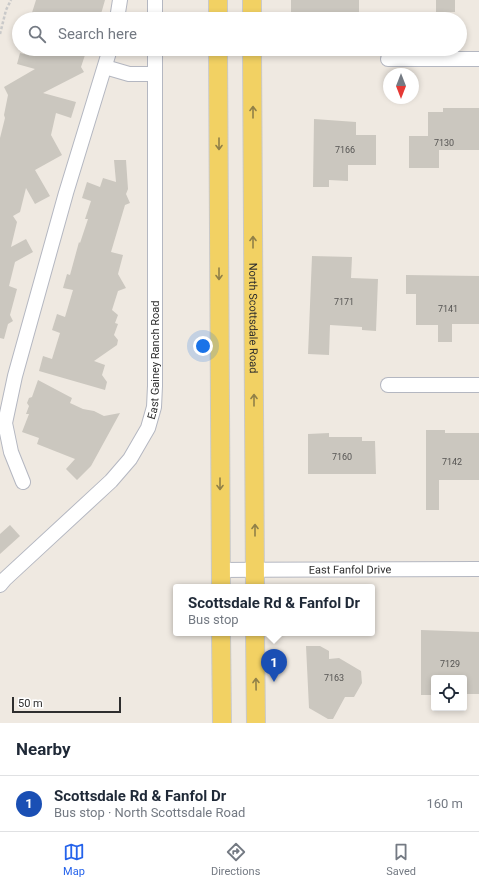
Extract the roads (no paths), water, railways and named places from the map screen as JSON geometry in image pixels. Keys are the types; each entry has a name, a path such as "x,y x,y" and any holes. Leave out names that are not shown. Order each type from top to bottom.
{"main road":[{"path":"218,0 218,12"},
{"path":"252,0 252,12"},
{"path":"218,56 221,578"},
{"name":"North Scottsdale Road","path":"252,56 255,578"},
{"path":"221,636 222,723"},
{"path":"256,636 256,723"}],"street":[{"path":"118,12 120,0"},
{"path":"154,0 155,12"},
{"path":"23,482 11,452 5,423 15,376 66,193 108,56"},
{"name":"East Gainey Ranch Road","path":"0,585 111,481 130,459 148,428 154,407 155,386 155,56"},
{"path":"388,59 479,58"},
{"path":"104,67 129,74 155,74"},
{"path":"388,385 479,385"},
{"name":"East Fanfol Drive","path":"221,578 479,569"}],"place":[{"name":"Scottsdale Rd & Fanfol Dr","path":"274,682"}]}
